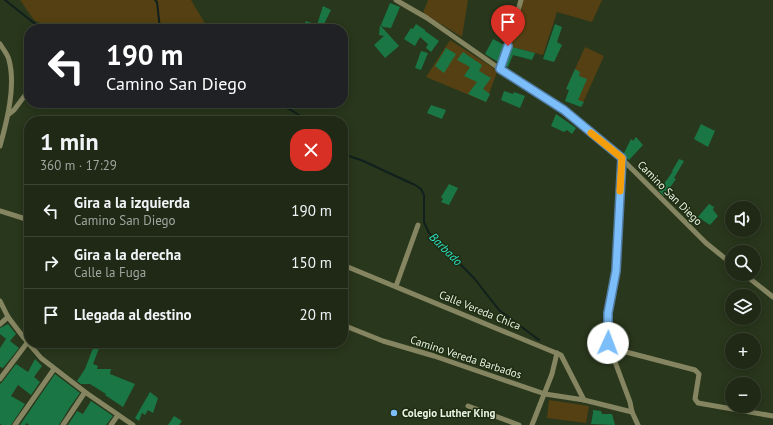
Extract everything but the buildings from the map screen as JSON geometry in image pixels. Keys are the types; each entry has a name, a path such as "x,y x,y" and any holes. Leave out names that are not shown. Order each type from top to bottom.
{"street":[{"name":"Camino San Diego","path":"396,0 427,18 500,69 564,110 622,158 706,243 725,258"},
{"path":"500,69 521,0"},
{"path":"0,44 9,58 12,75 9,114 0,146"},
{"path":"9,114 24,97"},
{"path":"622,158 616,271 608,313 608,343 638,425"},
{"path":"0,211 24,218"},
{"path":"396,286 418,225"},
{"name":"Calle Vereda Chica","path":"348,267 557,353"},
{"path":"753,281 773,297"},
{"path":"0,301 7,315 24,339"},
{"path":"0,312 7,315"},
{"path":"0,324 7,315"},
{"name":"Camino Vereda Barbados","path":"348,327 383,341 434,356 545,394 584,400 632,412"},
{"path":"0,380 24,347"},
{"path":"32,348 54,369 133,425"},
{"path":"610,350 626,352 695,370 699,374 696,399 698,403 773,416"},
{"path":"532,425 552,374 557,353 562,355 584,400"},
{"path":"15,425 54,369"},
{"path":"63,425 85,392"},
{"path":"468,406 519,425"},
{"path":"111,425 118,415"}],"shaded area":[{"path":"20,0 191,0 205,24 42,24 34,20"},
{"path":"428,0 468,0 462,37 423,13"},
{"path":"522,0 602,0 592,22 557,12 543,55 508,46"},
{"path":"450,40 495,69 497,72 486,102 426,77"},
{"path":"585,47 604,56 581,107 569,90 566,89"},
{"path":"549,400 589,406 586,423 547,418"}],"waterway":[{"path":"5,0 36,24"},
{"name":"Barbado","path":"155,0 157,2 159,24"},
{"name":"Barbado","path":"286,108 300,116"},
{"name":"Barbado","path":"348,156 361,160 421,189 424,195 424,222 429,233 474,278 499,310 539,340"}],"slow traffic":[{"path":"591,133 622,158 620,191"}],"place":[{"name":"Colegio Luther King","path":"394,413"}],"route":[{"path":"508,46 500,69 564,110 622,158 616,271 608,313 608,343"}]}
